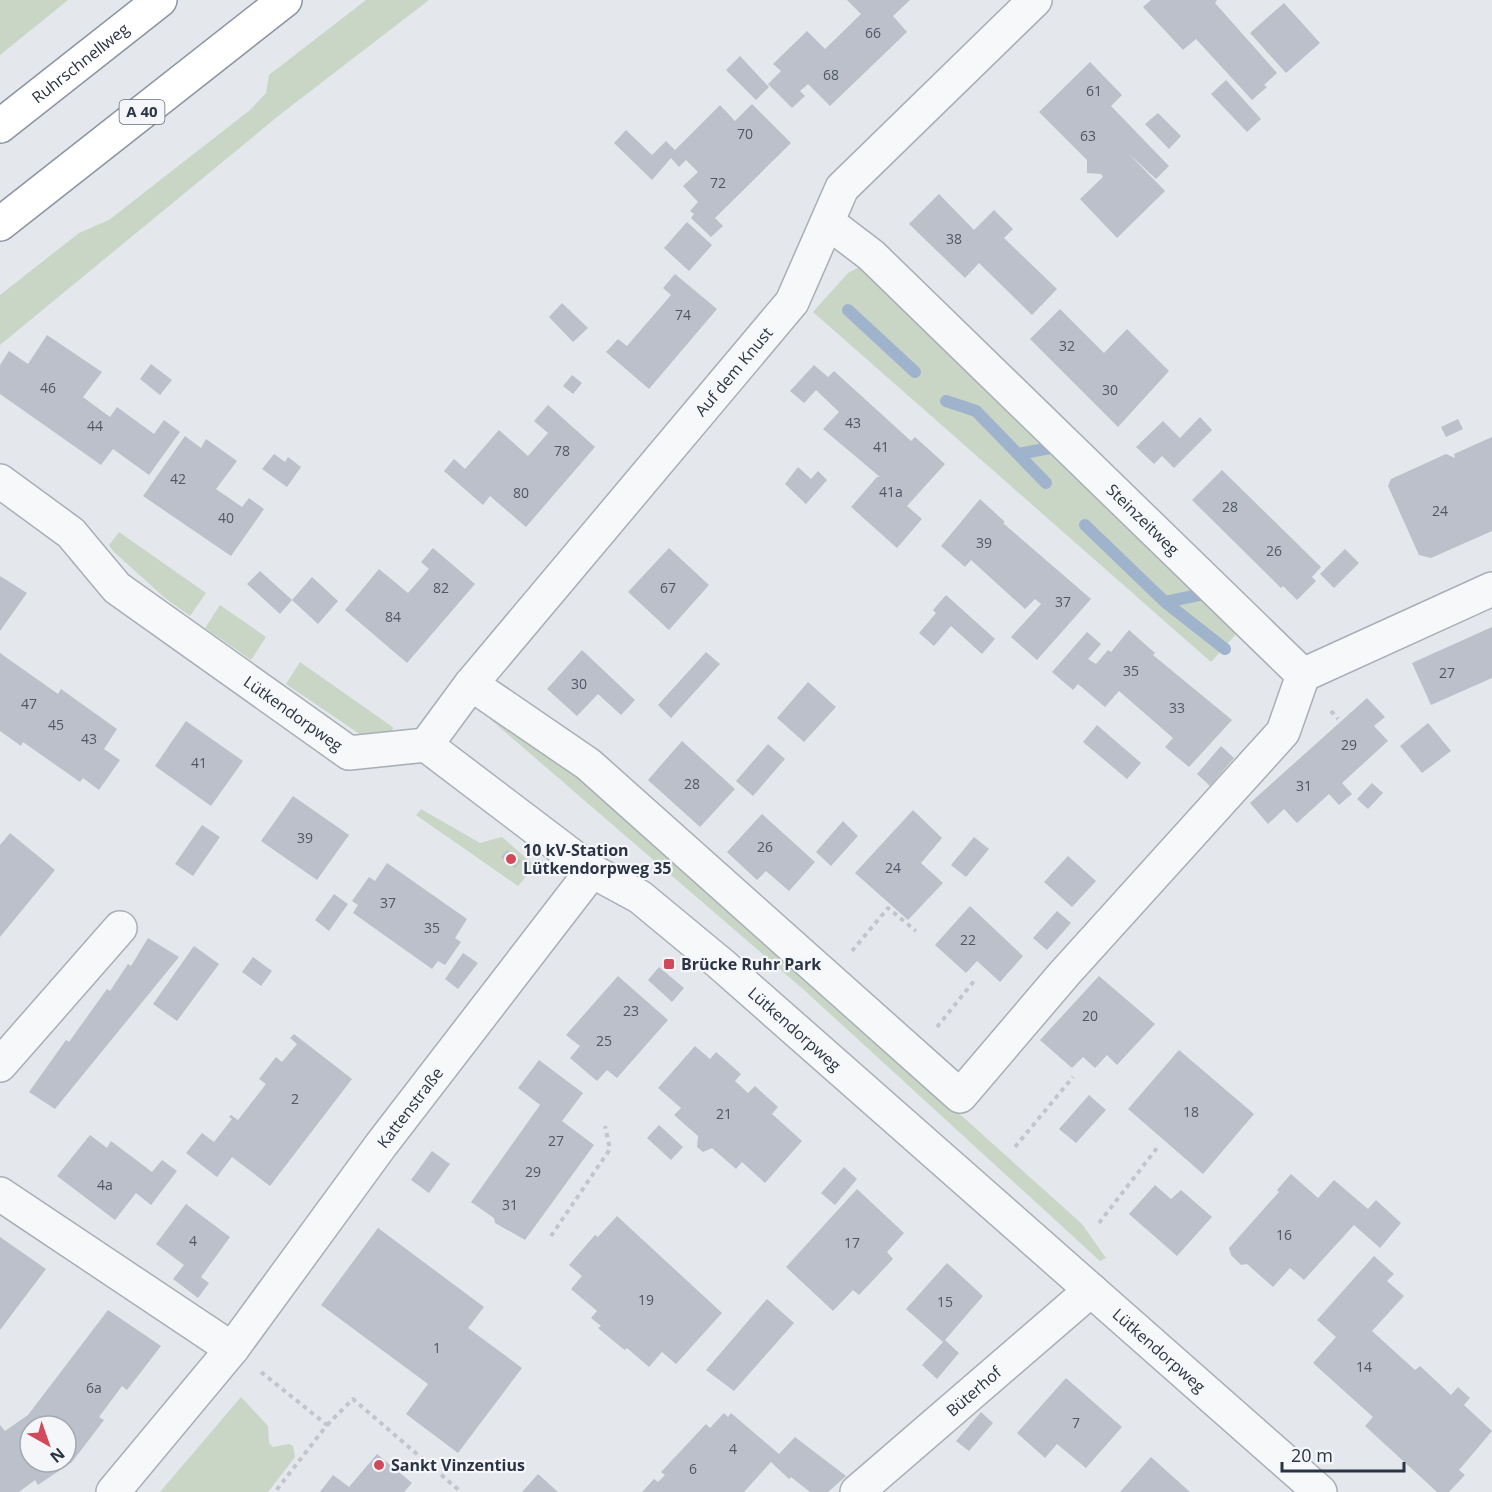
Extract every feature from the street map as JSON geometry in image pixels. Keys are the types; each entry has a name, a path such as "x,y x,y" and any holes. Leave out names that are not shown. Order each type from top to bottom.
{"highway":[{"name":"Ruhrschnellweg","path":"0,126 160,0"},
{"name":"A 40","path":"0,224 285,0"}],"street":[{"name":"Auf dem Knust","path":"426,745 471,684 792,302 829,223 842,188 1035,0"},
{"name":"Steinzeitweg","path":"829,223 871,255 1303,675"},
{"name":"Lütkendorpweg","path":"0,481 71,533 117,588 349,753 426,745 592,871 640,897 721,964 1320,1492"},
{"path":"471,684 588,764 960,1096 1064,974 1283,732 1303,675 1492,589"},
{"name":"Kattenstraße","path":"113,1492 232,1349 381,1144 592,871"},
{"path":"0,1065 120,928"},
{"path":"2,1198 232,1349"},
{"name":"Büterhof","path":"857,1492 1091,1290"}],"path":[{"path":"828,978 888,908 916,931"},
{"path":"914,1055 975,981"},
{"path":"1015,1147 1073,1077"},
{"path":"551,1236 610,1149 605,1126"},
{"path":"1099,1223 1157,1148"},
{"path":"232,1349 327,1425"},
{"path":"275,1492 327,1425 352,1399 461,1492"}],"green space":[{"path":"0,0 68,0 0,55"},
{"path":"366,0 429,0 282,113 0,345 0,295 79,233 109,220 250,110 266,93 269,75"},
{"path":"859,267 870,270 1237,633 1211,662 813,312 848,273"},
{"path":"119,532 206,593 190,616 165,598 113,551 109,545"},
{"path":"220,605 266,637 251,660 205,628"},
{"path":"300,662 394,728 388,733 364,737 286,684"},
{"path":"492,713 576,769 1082,1224 1106,1258 1100,1261 803,989 490,719"},
{"path":"421,809 480,843 502,837 535,866 518,886 416,815"},
{"path":"241,1397 268,1426 269,1443 273,1447 289,1444 293,1446 295,1457 268,1492 160,1492"}],"building":[{"path":"847,0 910,0 893,16 907,32 830,106 808,84 800,91 805,96 792,108 768,84 781,71 773,64 807,31 825,49 861,14"},
{"path":"1151,0 1217,0 1215,3 1277,73 1264,85 1267,87 1252,100 1196,39 1183,50 1143,7"},
{"path":"1284,3 1320,43 1286,73 1250,33"},
{"path":"740,56 769,87 756,100 726,70"},
{"path":"1090,62 1122,95 1111,106 1169,166 1156,179 1128,153 1165,191 1117,238 1080,199 1103,177 1101,174 1087,173 1087,160 1039,112"},
{"path":"1226,80 1261,119 1247,132 1211,94"},
{"path":"752,104 791,143 715,218 723,226 711,237 691,218 694,214 690,211 698,202 683,186 698,172 686,160 679,167 671,158 652,180 614,143 626,130 652,155 666,141 675,150 720,105 735,121"},
{"path":"1158,113 1181,136 1169,149 1145,124"},
{"path":"939,194 974,230 994,210 1013,229 1004,238 1057,289 1032,315 979,263 965,278 909,224"},
{"path":"687,222 712,245 689,271 664,248"},
{"path":"675,274 717,309 649,389 606,352 618,339 627,346 671,295 663,288"},
{"path":"562,303 588,328 573,342 549,317"},
{"path":"1060,309 1104,353 1127,329 1169,371 1118,427 1030,339"},
{"path":"47,335 102,372 83,397 110,417 117,407 154,434 164,420 180,432 149,475 113,449 101,465 0,394 0,365 9,351 28,364"},
{"path":"151,364 172,380 160,395 140,379"},
{"path":"814,365 828,377 834,371 911,441 915,437 945,464 907,506 922,519 897,548 851,507 877,477 880,477 823,429 839,412 816,390 804,403 790,391"},
{"path":"572,375 582,383 573,394 563,386"},
{"path":"548,405 595,447 526,527 490,496 483,505 444,471 454,459 465,469 499,430 528,456 548,433 534,421"},
{"path":"1200,417 1212,430 1174,468 1162,456 1154,464 1136,447 1163,421 1180,438"},
{"path":"1458,419 1463,429 1446,437 1441,427"},
{"path":"185,436 201,448 206,439 237,461 216,489 242,507 249,498 264,509 231,556 143,496"},
{"path":"1492,437 1492,531 1431,558 1419,555 1388,486 1391,479 1446,454 1455,458 1454,454"},
{"path":"274,454 285,462 288,457 301,467 287,487 262,469"},
{"path":"798,467 811,479 818,471 827,480 806,504 785,484"},
{"path":"1222,470 1321,567 1312,577 1316,581 1297,600 1283,586 1281,588 1192,500"},
{"path":"980,499 1005,522 1003,523 1091,599 1037,660 1011,637 1041,604 1035,599 1025,609 971,560 965,567 941,546"},
{"path":"433,548 475,584 407,663 345,610 379,569 408,593 429,569 421,562"},
{"path":"669,548 709,585 669,630 628,592"},
{"path":"1345,549 1359,563 1334,588 1320,574"},
{"path":"260,571 292,600 280,614 247,584"},
{"path":"0,576 27,593 0,631"},
{"path":"312,577 338,601 318,624 292,600"},
{"path":"946,595 995,639 982,654 951,626 934,646 919,633 936,613 933,610"},
{"path":"1492,627 1492,678 1431,705 1412,663"},
{"path":"1129,630 1155,653 1153,655 1232,720 1189,767 1165,747 1173,738 1119,691 1105,707 1078,684 1073,690 1052,672 1087,632 1101,644 1088,659 1096,664 1108,650 1111,652"},
{"path":"582,650 635,700 621,715 598,694 577,716 547,689"},
{"path":"706,652 720,664 671,718 658,705"},
{"path":"0,653 58,694 61,689 117,729 104,749 120,760 99,790 83,778 80,782 23,742 21,746 0,731"},
{"path":"808,682 836,707 804,742 777,718"},
{"path":"1367,698 1385,717 1374,726 1388,741 1342,783 1352,794 1339,805 1329,794 1297,823 1284,809 1268,824 1250,803"},
{"path":"186,721 243,761 211,806 155,766"},
{"path":"1428,723 1451,751 1422,773 1400,746"},
{"path":"1097,725 1141,763 1127,779 1083,742"},
{"path":"682,741 735,789 700,827 648,780"},
{"path":"768,744 785,759 753,796 736,781"},
{"path":"1221,746 1234,758 1210,786 1197,774"},
{"path":"1372,783 1383,793 1368,809 1357,799"},
{"path":"293,796 349,835 317,880 261,841"},
{"path":"913,810 942,838 921,863 943,883 908,920 855,873"},
{"path":"762,814 815,862 789,891 766,871 757,880 727,852"},
{"path":"843,821 858,836 831,866 816,852"},
{"path":"202,825 220,837 193,876 175,864"},
{"path":"10,833 55,870 0,937 0,845"},
{"path":"974,837 989,849 966,877 951,865"},
{"name":"10 kV-Station Lütkendorpweg 35","path":"507,850 521,861 515,868 501,857"},
{"path":"1068,856 1096,881 1072,907 1044,882"},
{"path":"387,863 467,919 455,938 461,942 445,965 438,961 432,969 353,913 358,905 352,901 369,877 375,881"},
{"path":"334,894 348,904 329,931 315,920"},
{"path":"970,906 1023,956 1000,982 977,961 966,973 935,945"},
{"path":"1057,911 1071,923 1047,950 1033,938"},
{"path":"148,938 179,957 55,1109 29,1092 66,1040 69,1042 107,989 110,991 128,964 131,966"},
{"path":"194,946 219,964 177,1021 153,1004"},
{"path":"463,953 478,963 458,989 445,979"},
{"path":"253,957 272,971 261,986 242,972"},
{"path":"659,967 684,988 672,1002 648,980"},
{"path":"618,976 668,1020 617,1078 607,1070 597,1081 570,1058 580,1046 566,1035"},
{"path":"1099,976 1155,1024 1117,1065 1107,1055 1095,1068 1083,1057 1072,1068 1040,1040"},
{"path":"294,1034 352,1079 270,1186 232,1157 217,1177 186,1153 202,1133 214,1142 232,1119 229,1117 231,1115 238,1120 266,1084 259,1079 276,1057 282,1062 297,1044 290,1038"},
{"path":"695,1046 710,1059 716,1052 741,1074 735,1081 748,1093 755,1086 778,1107 772,1114 802,1141 765,1183 742,1162 736,1169 712,1148 703,1152 697,1147 698,1136 674,1115 681,1108 658,1088"},
{"path":"1179,1050 1254,1114 1203,1174 1128,1109"},
{"path":"539,1060 583,1093 562,1121 594,1145 525,1240 495,1223 494,1218 471,1202 540,1105 518,1088"},
{"path":"1089,1095 1106,1110 1076,1143 1059,1129"},
{"path":"659,1125 683,1147 671,1160 647,1138"},
{"path":"90,1135 107,1148 111,1141 152,1172 162,1160 177,1171 151,1205 136,1193 115,1220 57,1176"},
{"path":"432,1151 450,1164 429,1193 411,1180"},
{"path":"844,1167 857,1179 835,1205 821,1193"},
{"path":"1291,1174 1318,1198 1334,1180 1368,1209 1376,1200 1401,1223 1380,1248 1354,1225 1304,1280 1290,1268 1273,1287 1247,1264 1241,1265 1231,1255 1229,1248 1279,1192 1277,1190"},
{"path":"1155,1185 1171,1199 1181,1190 1212,1217 1177,1256 1129,1214"},
{"path":"857,1189 904,1233 887,1252 893,1259 859,1295 853,1290 833,1311 786,1267"},
{"path":"186,1204 230,1237 201,1277 209,1283 198,1298 173,1279 184,1265 156,1244"},
{"path":"617,1216 722,1313 676,1364 662,1352 649,1367 627,1348 625,1350 622,1348 598,1328 601,1326 591,1318 597,1311 571,1289 582,1276 569,1265 595,1235 598,1237"},
{"path":"378,1228 484,1307 468,1328 522,1368 458,1453 406,1414 428,1384 321,1305"},
{"path":"0,1237 46,1269 0,1330"},
{"path":"1374,1256 1394,1274 1387,1281 1404,1296 1372,1331 1415,1370 1420,1366 1451,1395 1458,1387 1470,1398 1464,1405 1492,1431 1459,1470 1465,1475 1449,1492 1437,1492 1365,1426 1373,1417 1313,1363 1336,1337 1317,1320"},
{"path":"947,1263 983,1296 945,1340 959,1353 937,1379 922,1365 943,1342 906,1309"},
{"path":"767,1299 794,1323 734,1391 706,1370"},
{"path":"108,1310 161,1346 127,1390 122,1386 99,1417 104,1420 78,1454 78,1414 29,1414"},
{"path":"1066,1378 1122,1427 1086,1468 1057,1444 1045,1458 1017,1433"},
{"path":"981,1412 993,1423 969,1451 956,1441"},
{"path":"724,1413 728,1417 731,1413 779,1454 795,1437 846,1476 828,1492 810,1492 791,1477 789,1479 771,1462 744,1492 642,1492 654,1479 658,1482 665,1475 661,1472 706,1424 710,1428"},
{"path":"18,1422 18,1474 54,1474 38,1485 35,1480 19,1492 0,1492 0,1425 5,1431"},
{"name":"Sankt Vinzentius","path":"377,1454 412,1483 404,1492 320,1492 333,1475 349,1487"},
{"path":"1151,1457 1190,1492 1120,1492"},
{"path":"538,1474 558,1492 522,1492"}],"waterway":[{"path":"848,310 915,372"},
{"path":"946,401 976,411 1046,483"},
{"path":"1018,454 1050,448"},
{"path":"1085,525 1165,602 1225,649"},
{"path":"1165,602 1199,595"}],"place":[{"name":"10 kV-Station Lütkendorpweg 35","path":"511,859"},
{"name":"Brücke Ruhr Park","path":"669,964"},
{"name":"Sankt Vinzentius","path":"379,1465"}]}
